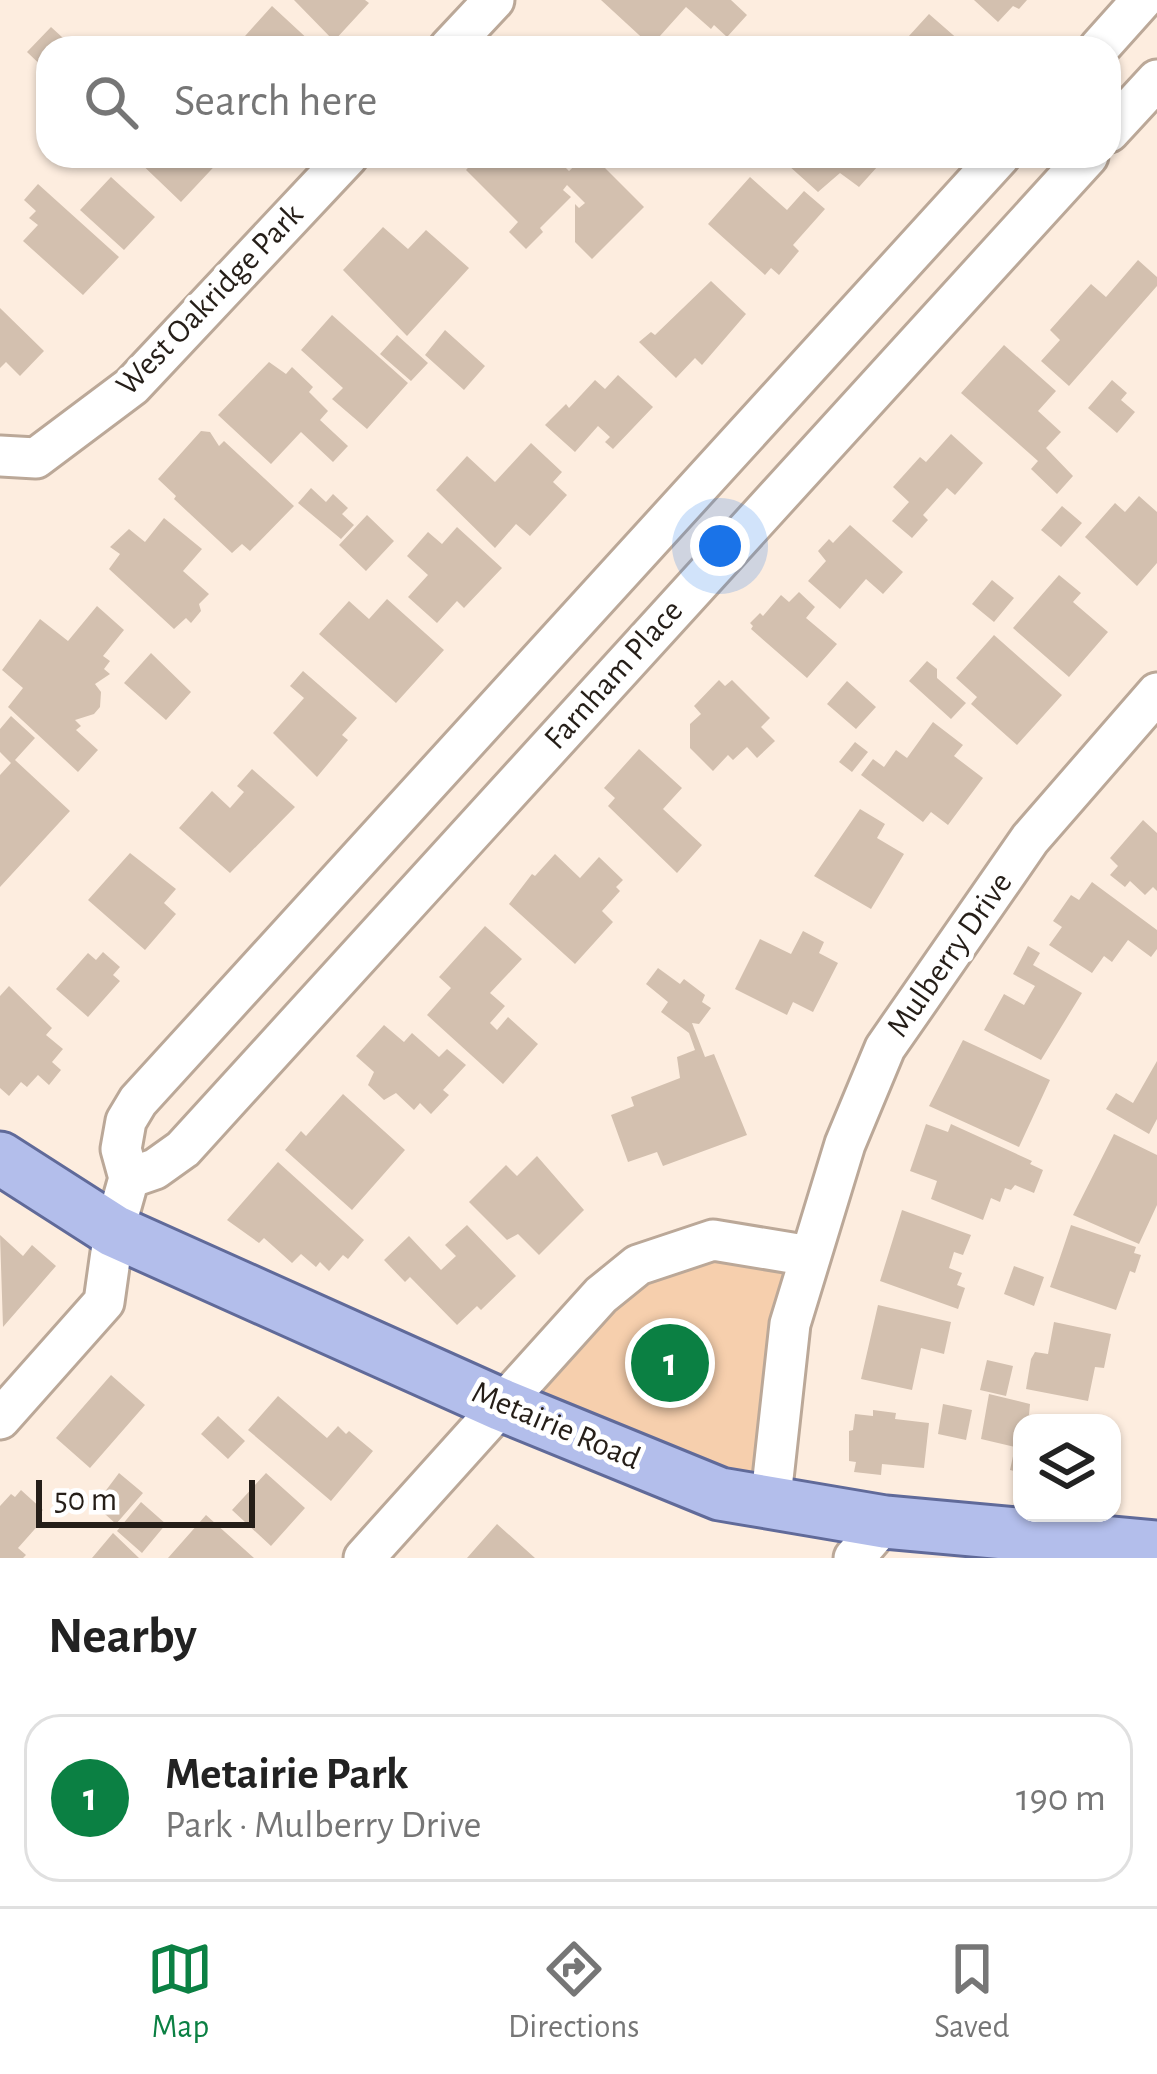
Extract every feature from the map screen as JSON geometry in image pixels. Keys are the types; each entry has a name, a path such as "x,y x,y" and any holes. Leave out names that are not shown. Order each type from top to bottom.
{"main road":[{"name":"Metairie Road","path":"0,1158 114,1231 502,1405 720,1494 869,1540 1157,1547"}],"street":[{"path":"460,36 494,0"},
{"path":"1110,36 1142,0"},
{"path":"1121,120 1157,80"},
{"name":"West Oakridge Park","path":"0,456 36,458 132,386 337,168"},
{"name":"Farnham Place","path":"0,1419 104,1302 114,1231 129,1178 121,1149 126,1121 138,1101 989,168"},
{"name":"Farnham Place","path":"129,1178 155,1169 183,1149 1077,168"},
{"name":"Mulberry Drive","path":"770,1506 790,1324 845,1144 885,1048 1030,839 1157,693"},
{"path":"364,1558 601,1294 638,1265 713,1240 810,1256"}],"shaded area":[{"path":"713,1240 810,1256 770,1506 502,1405 627,1274"}],"building":[{"path":"294,0 369,3 339,36 329,36"},
{"path":"601,0 731,0 747,15 726,36 686,7 660,36 640,36"},
{"path":"974,0 1027,0 1019,9 1013,6 998,22"},
{"path":"272,6 304,36 245,36"},
{"path":"929,14 954,36 909,36"},
{"path":"146,168 213,168 181,202"},
{"path":"605,168 644,207 592,259 575,242 575,204 579,208 585,203 567,185 563,190 571,197 526,249 509,232 518,222 466,170"},
{"path":"791,168 876,168 859,187 840,173 818,192"},
{"path":"111,177 155,217 124,250 80,210"},
{"path":"750,177 787,210 804,191 825,209 793,245 799,251 779,275 771,268 765,275 708,224"},
{"path":"38,184 119,257 83,295 23,241 38,225 29,218 36,211 24,200"},
{"path":"383,227 408,249 426,230 469,268 407,336 343,270"},
{"path":"1138,260 1157,277 1157,286 1069,386 1041,361 1060,340 1050,330 1091,284 1106,297"},
{"path":"711,281 746,314 702,365 695,358 676,378 639,342 651,332 655,335"},
{"path":"0,308 44,351 20,376 6,362 0,368"},
{"path":"332,315 408,383 367,429 332,399 343,388 301,350"},
{"path":"445,330 485,366 464,390 425,355"},
{"path":"397,335 428,363 411,381 380,354"},
{"path":"1004,345 1056,391 1038,411 1061,432 1046,448 1073,476 1057,494 1031,469 1038,461 961,393"},
{"path":"269,362 286,374 292,367 313,387 309,392 328,411 320,420 348,446 333,462 301,432 271,464 218,415"},
{"path":"618,375 653,407 613,449 605,442 610,437 598,426 575,452 545,425 595,380 605,389"},
{"path":"1112,380 1127,393 1121,400 1135,412 1117,433 1088,408"},
{"path":"201,431 210,432 219,446 224,441 294,506 250,551 242,544 232,553 158,479"},
{"path":"951,434 983,463 955,495 947,488 923,515 928,520 912,538 892,521 909,502 893,487 920,457 926,462"},
{"path":"531,443 562,472 553,482 567,495 530,536 516,524 495,548 436,490 467,456 495,482"},
{"path":"311,488 326,502 333,494 348,508 342,514 354,525 341,539 298,503"},
{"path":"1139,496 1157,512 1157,563 1137,586 1085,537 1115,503 1125,512"},
{"path":"1062,506 1082,523 1061,547 1041,530"},
{"path":"367,515 394,541 366,571 339,545"},
{"path":"164,518 202,549 183,571 209,594 191,623 186,618 174,629 109,569 120,554 110,547 129,529 145,542"},
{"path":"850,525 903,572 883,594 866,579 840,609 808,581 826,561 818,551"},
{"path":"457,527 502,568 464,608 457,601 437,623 408,597 428,575 407,556 428,532 442,544"},
{"path":"1059,575 1081,593 1073,602 1108,632 1069,677 1013,628"},
{"path":"992,580 1014,598 994,622 972,604"},
{"path":"799,592 815,607 806,618 837,644 807,678 751,629 750,623 781,595 789,602"},
{"path":"387,599 444,650 396,703 319,634 349,601 369,619"},
{"path":"97,606 124,630 103,656 110,661 104,669 110,674 95,684 101,692 100,707 75,720 81,726 76,730 98,750 78,772 8,707 23,688 2,670 40,619 68,641"},
{"path":"994,635 1062,695 1017,745 971,704 977,697 956,678"},
{"path":"151,653 191,692 166,720 124,683"},
{"path":"927,661 937,669 937,678 966,703 951,719 909,681"},
{"path":"303,671 357,718 342,735 348,740 317,777 273,733 304,698 290,686"},
{"path":"719,680 725,686 732,680 770,718 761,727 775,741 757,758 747,747 733,760 728,755 713,771 690,748 690,724 701,714 694,706"},
{"path":"847,681 876,707 856,729 827,704"},
{"path":"11,716 35,738 15,760 70,811 0,887 0,775 11,763 0,752 0,729"},
{"path":"933,722 963,745 954,756 983,778 948,825 931,812 923,822 861,775 873,759 884,767 896,750 907,758"},
{"path":"855,742 868,752 852,772 839,762"},
{"path":"639,749 682,788 663,809 702,845 677,873 608,806 615,798 604,788"},
{"path":"252,769 295,807 230,873 179,828 212,791 230,808 244,792 237,786"},
{"path":"860,809 885,824 877,838 904,854 871,909 814,876"},
{"path":"1143,820 1157,833 1157,891 1153,887 1145,895 1130,881 1125,887 1110,875 1118,866 1110,858"},
{"path":"130,853 176,889 164,903 176,914 145,950 88,900"},
{"path":"555,854 580,878 599,857 623,880 616,887 620,891 602,911 613,922 575,964 509,904"},
{"path":"1092,882 1157,930 1157,949 1151,957 1128,940 1112,962 1104,956 1092,973 1049,945 1062,927 1053,921 1071,895 1079,900"},
{"path":"485,926 522,959 490,993 505,1006 490,1023 497,1030 508,1017 538,1044 503,1084 427,1015 451,988 439,977"},
{"path":"803,931 824,942 819,953 838,963 813,1012 793,1002 787,1015 735,989 760,939 791,954"},
{"path":"1028,946 1040,953 1033,965 1082,993 1041,1060 984,1030 1004,994 1024,1005 1035,986 1013,974"},
{"path":"103,952 120,967 113,975 120,981 88,1017 56,989 88,953 96,960"},
{"path":"658,968 705,995 702,1002 711,1008 699,1024 692,1023 705,1057 714,1054 747,1135 663,1166 657,1152 628,1162 611,1115 634,1106 631,1097 680,1078 677,1057 695,1050 689,1033 661,1012 668,1002 646,984"},
{"path":"9,986 52,1028 46,1035 63,1049 52,1062 61,1070 49,1085 38,1075 27,1087 21,1082 9,1096 0,1088 0,996"},
{"path":"384,1025 404,1042 412,1033 439,1057 447,1049 466,1065 443,1090 449,1095 431,1114 420,1103 414,1110 396,1093 384,1100 368,1085 374,1072 356,1056"},
{"path":"963,1040 1050,1080 1019,1147 929,1106"},
{"path":"1157,1061 1157,1119 1149,1134 1106,1109 1116,1093 1133,1103"},
{"path":"343,1094 405,1150 352,1210 285,1150 301,1131 306,1136"},
{"path":"926,1124 948,1132 951,1124 1032,1161 1043,1170 1034,1193 1015,1185 1011,1190 1005,1188 1000,1202 991,1198 983,1220 931,1199 937,1181 910,1171"},
{"path":"1114,1134 1157,1155 1157,1205 1139,1244 1073,1215"},
{"path":"537,1156 584,1210 539,1255 518,1234 507,1240 469,1202 506,1165 517,1176"},
{"path":"278,1162 364,1240 348,1259 343,1255 329,1271 301,1254 292,1263 264,1238 259,1243 227,1220"},
{"path":"902,1210 971,1235 963,1255 954,1252 949,1268 962,1273 957,1285 965,1288 958,1309 880,1281"},
{"path":"467,1225 516,1276 481,1310 477,1306 457,1325 410,1277 405,1282 384,1260 409,1236 441,1270 456,1256 445,1245"},
{"path":"1071,1225 1136,1247 1134,1253 1141,1255 1116,1310 1050,1287"},
{"path":"0,1235 23,1256 32,1245 56,1266 3,1327"},
{"path":"1014,1266 1044,1277 1034,1306 1004,1294"},
{"path":"878,1305 951,1322 944,1354 921,1348 912,1390 861,1379"},
{"path":"1054,1322 1111,1334 1104,1368 1095,1367 1088,1401 1026,1389 1031,1359 1035,1352 1048,1354"},
{"path":"987,1360 1013,1366 1006,1396 980,1390"},
{"path":"111,1375 145,1405 90,1468 56,1438"},
{"path":"989,1394 1030,1404 1029,1414 1013,1414 1013,1447 981,1439"},
{"path":"278,1396 327,1438 338,1426 373,1451 331,1501 248,1430"},
{"path":"943,1404 972,1410 966,1440 938,1434"},
{"path":"873,1410 896,1413 895,1419 929,1423 924,1468 882,1464 881,1475 854,1472 856,1462 849,1461 849,1431 855,1414 873,1416"},
{"path":"218,1416 245,1441 228,1459 201,1434"},
{"path":"119,1473 143,1493 116,1524 95,1505"},
{"path":"266,1473 305,1508 271,1546 232,1510"},
{"path":"21,1490 43,1510 37,1516 42,1521 18,1548 26,1555 23,1558 0,1558 0,1506"},
{"path":"141,1502 166,1524 142,1553 117,1531"},
{"path":"206,1515 254,1558 168,1558"},
{"path":"497,1524 535,1558 467,1558"},
{"path":"113,1533 139,1558 92,1558"}],"place":[{"name":"Metairie Park","path":"670,1363"}]}
